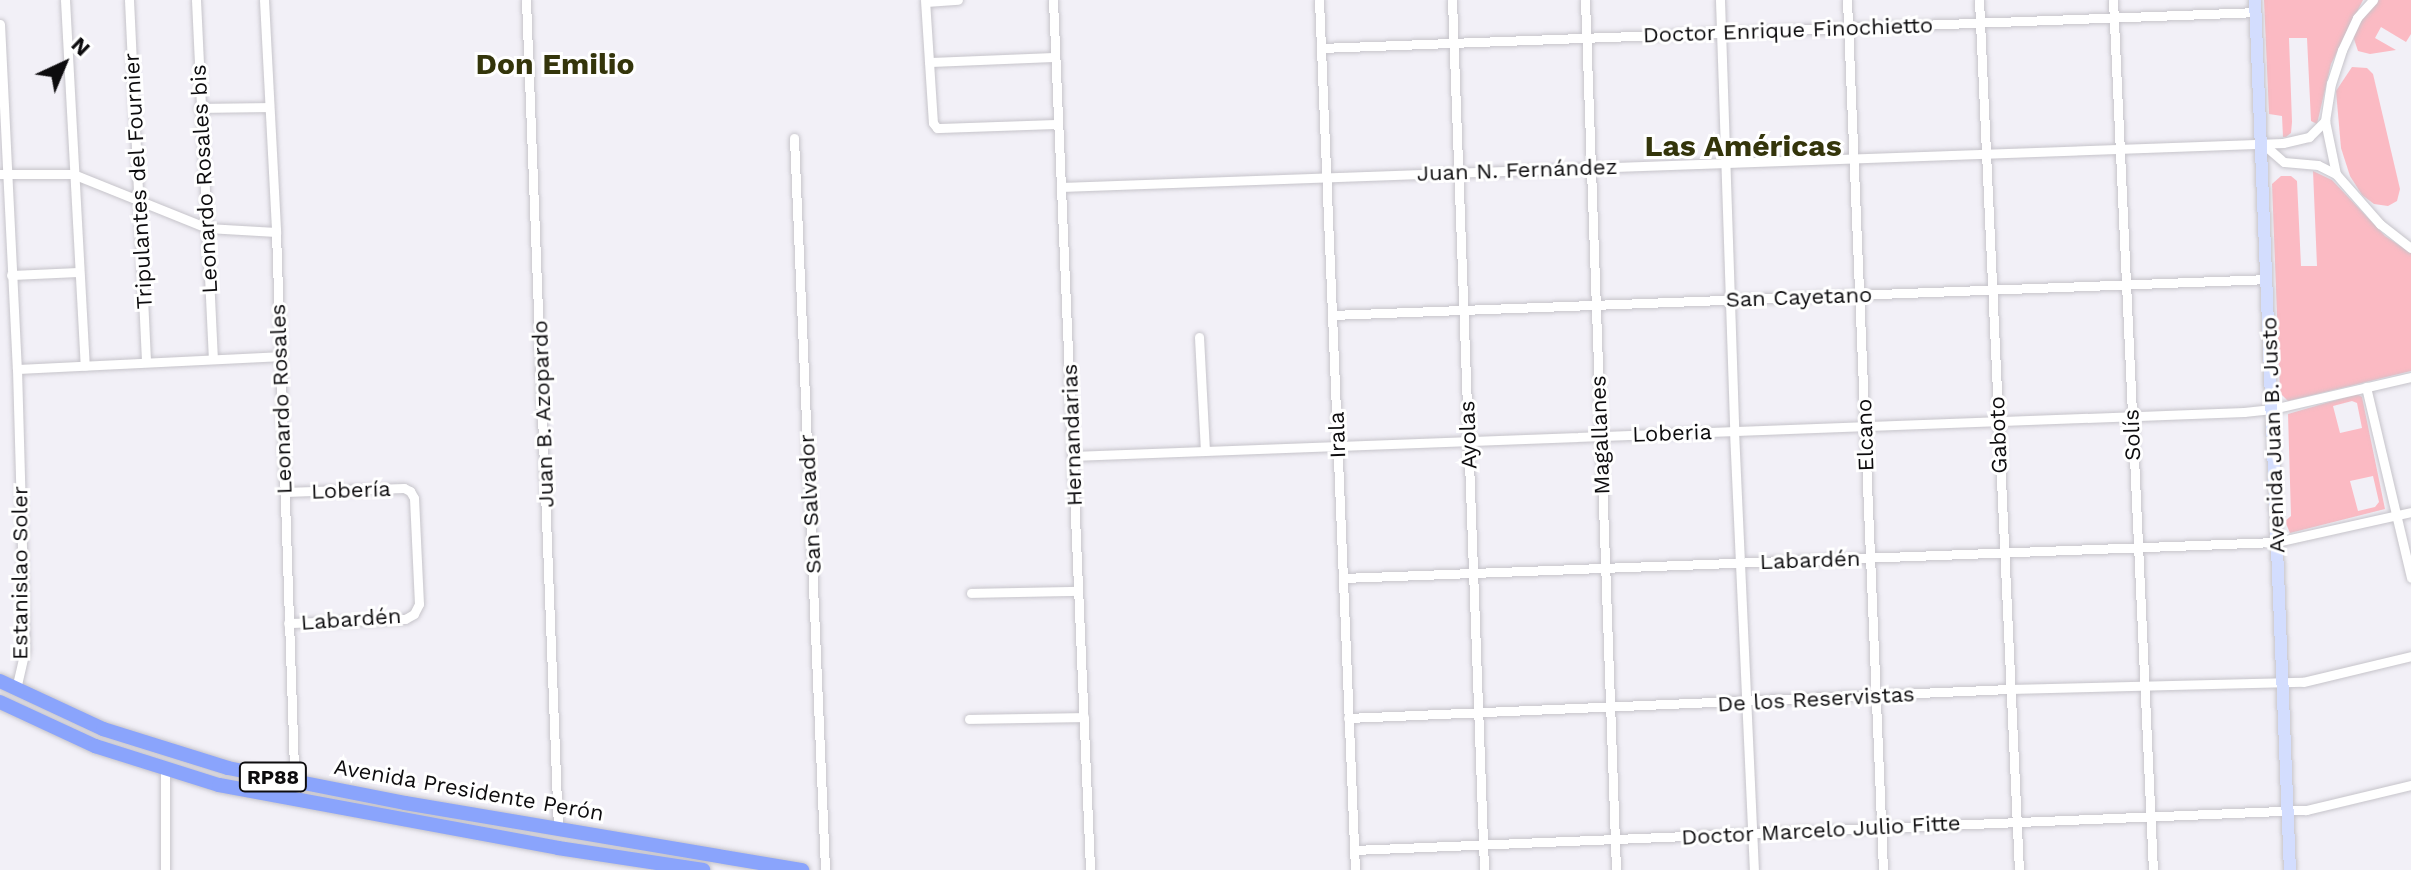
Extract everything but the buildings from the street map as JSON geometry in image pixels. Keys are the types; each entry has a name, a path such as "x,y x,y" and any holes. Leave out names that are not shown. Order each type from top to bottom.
{"highway":[{"name":"Avenida Presidente Perón","path":"0,681 103,729 193,758 295,781 802,870"},
{"name":"Avenida Presidente Perón","path":"0,702 82,741 165,771 295,799 558,848 703,870"}],"main road":[{"name":"Avenida Juan B. Justo","path":"2256,6 2290,870"}],"street":[{"path":"65,0 85,365"},
{"name":"Tripulantes del Fournier","path":"129,0 141,202 146,362"},
{"name":"Leonardo Rosales bis","path":"196,0 213,358"},
{"name":"Leonardo Rosales","path":"264,0 276,232 295,799"},
{"name":"Juan B. Azopardo","path":"526,0 558,828"},
{"path":"958,0 926,1 933,123 937,128 1058,124"},
{"name":"Hernandarias","path":"1053,0 1090,870"},
{"name":"Irala","path":"1319,0 1355,870"},
{"name":"Ayolas","path":"1452,0 1484,870"},
{"name":"Magallanes","path":"1585,0 1616,870"},
{"path":"1720,0 1734,431 1754,870"},
{"name":"Elcano","path":"1847,0 1883,870"},
{"name":"Gaboto","path":"1979,0 1999,421 2002,553 2019,870"},
{"name":"Solís","path":"2113,0 2153,870"},
{"path":"2336,174 2325,121 2336,64 2352,26 2373,0"},
{"name":"Doctor Enrique Finochietto","path":"1321,48 2114,18 2256,6"},
{"name":"Estanislao Soler","path":"0,24 4,239 11,275 17,369 25,650 16,689"},
{"path":"929,62 1055,57"},
{"path":"199,108 269,107"},
{"path":"2292,163 2291,143 2309,137 2325,121"},
{"name":"San Salvador","path":"794,138 825,870"},
{"path":"2262,143 2284,162 2318,165 2336,174 2380,224 2411,248"},
{"name":"Juan N. Fernández","path":"1061,187 2291,143"},
{"path":"3,174 73,174 207,228 276,232"},
{"path":"11,275 79,272"},
{"name":"San Cayetano","path":"1332,315 2267,279"},
{"path":"1199,337 1205,451"},
{"path":"17,369 279,356"},
{"name":"Loberia","path":"1072,456 2272,409 2411,377"},
{"path":"2366,387 2411,578"},
{"name":"Lobería","path":"284,492 404,488 414,498 419,604 414,614"},
{"name":"Labardén","path":"1343,578 2277,542 2411,512"},
{"path":"971,593 1078,591"},
{"name":"Labardén","path":"288,623 405,619 414,614"},
{"name":"De los Reservistas","path":"1348,718 2010,689 2283,680 2303,682 2411,656"},
{"path":"969,719 1084,717"},
{"path":"165,771 165,870"},
{"name":"Doctor Marcelo Julio Fitte","path":"1354,850 2306,810 2411,785"}],"shaded area":[{"path":"2264,0 2363,0 2331,64 2317,124 2311,121 2307,38 2289,38 2292,122 2291,133 2286,137 2283,137 2282,116 2269,114"},
{"path":"2379,0 2411,0 2411,34 2406,42 2381,27 2375,38 2396,50 2370,54 2358,51 2353,36 2363,18"},
{"path":"2352,67 2367,68 2373,74 2400,189 2397,201 2388,206 2374,204 2362,195 2350,176 2341,148 2336,91"},
{"path":"2313,171 2332,180 2385,236 2411,253 2411,371 2288,401 2280,393 2272,184 2281,176 2291,176 2297,181 2301,266 2317,266"},
{"path":"2357,394 2362,397 2385,509 2290,533 2285,521 2291,516 2288,414","holes":["2352,401 2357,403 2362,428 2340,433 2333,406","2373,476 2379,502 2375,507 2358,511 2350,481"]}],"district":[{"name":"Don Emilio","path":"555,64"},
{"name":"Las Américas","path":"1743,146"}]}
